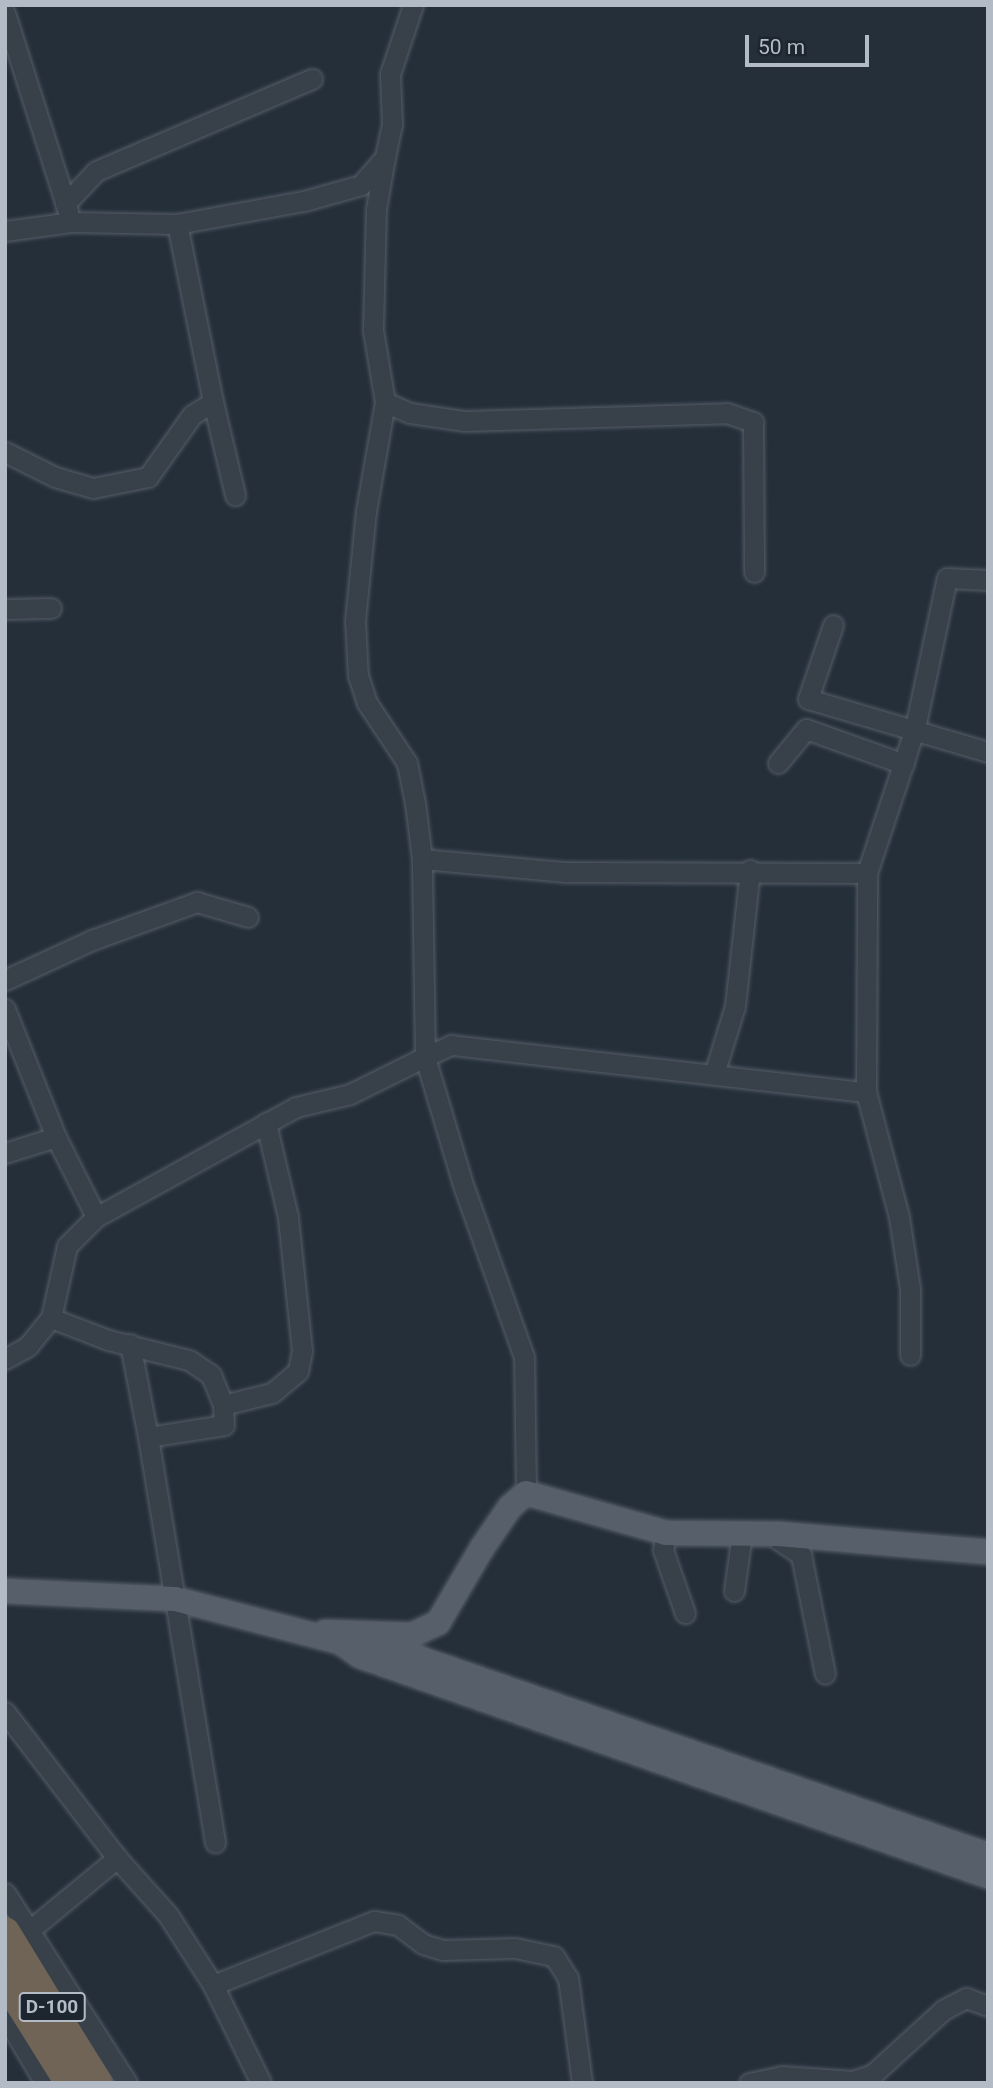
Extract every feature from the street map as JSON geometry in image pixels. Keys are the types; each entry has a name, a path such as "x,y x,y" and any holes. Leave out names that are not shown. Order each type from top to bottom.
{"highway":[{"name":"D-100","path":"18,1930 97,2083"},
{"name":"D-100","path":"5,1979 70,2083"}],"main road":[{"path":"300,1631 412,1635 438,1623 496,1527 526,1493 666,1533 779,1534 988,1552"},
{"path":"5,1591 175,1598 340,1642 360,1656 988,1876"},
{"path":"340,1642 364,1640 566,1706 988,1855"}],"street":[{"path":"413,5 390,74 392,124 376,209 373,330 385,402 366,511 355,621 358,676 367,703 407,763 422,859 425,1058 464,1188 524,1357 526,1493"},
{"path":"5,13 68,213"},
{"path":"68,213 96,171 312,79"},
{"path":"5,232 68,213 177,224 304,201 361,185 385,157"},
{"path":"177,224 235,495"},
{"path":"5,452 55,477 93,488 148,477 192,415 213,402"},
{"path":"385,402 410,413 465,421 727,414 753,422 754,572"},
{"path":"910,1355 910,1289 899,1217 866,1092 867,873 915,728 947,578 988,580"},
{"path":"5,609 51,608"},
{"path":"833,625 808,699 915,728 988,752"},
{"path":"778,763 806,729 904,764"},
{"path":"422,859 566,872 750,870 867,873"},
{"path":"715,1071 735,1006 750,870"},
{"path":"5,980 92,940 197,902 248,917"},
{"path":"5,1009 57,1137 96,1217"},
{"path":"5,1359 28,1346 51,1318 66,1246 96,1217 296,1107 350,1094 394,1076 451,1045 715,1071 866,1092"},
{"path":"223,1405 272,1393 298,1371 302,1351 288,1217 266,1123"},
{"path":"5,1153 57,1137"},
{"path":"51,1318 189,1360 211,1375 223,1405 224,1425 148,1437"},
{"path":"130,1344 215,1842"},
{"path":"666,1533 663,1550 685,1613"},
{"path":"734,1591 742,1533"},
{"path":"779,1534 779,1540 801,1555 825,1674"},
{"path":"5,1712 117,1858 168,1915 213,1985 261,2083"},
{"path":"18,1930 117,1858"},
{"path":"5,1893 18,1930 127,2083"},
{"path":"213,1985 374,1922 398,1925 423,1944 443,1950 514,1948 554,1956 568,1978 582,2083"},
{"path":"749,2083 782,2076 853,2081 873,2074 943,2010 966,1998 988,2006"},
{"path":"5,2016 45,2083"}]}
